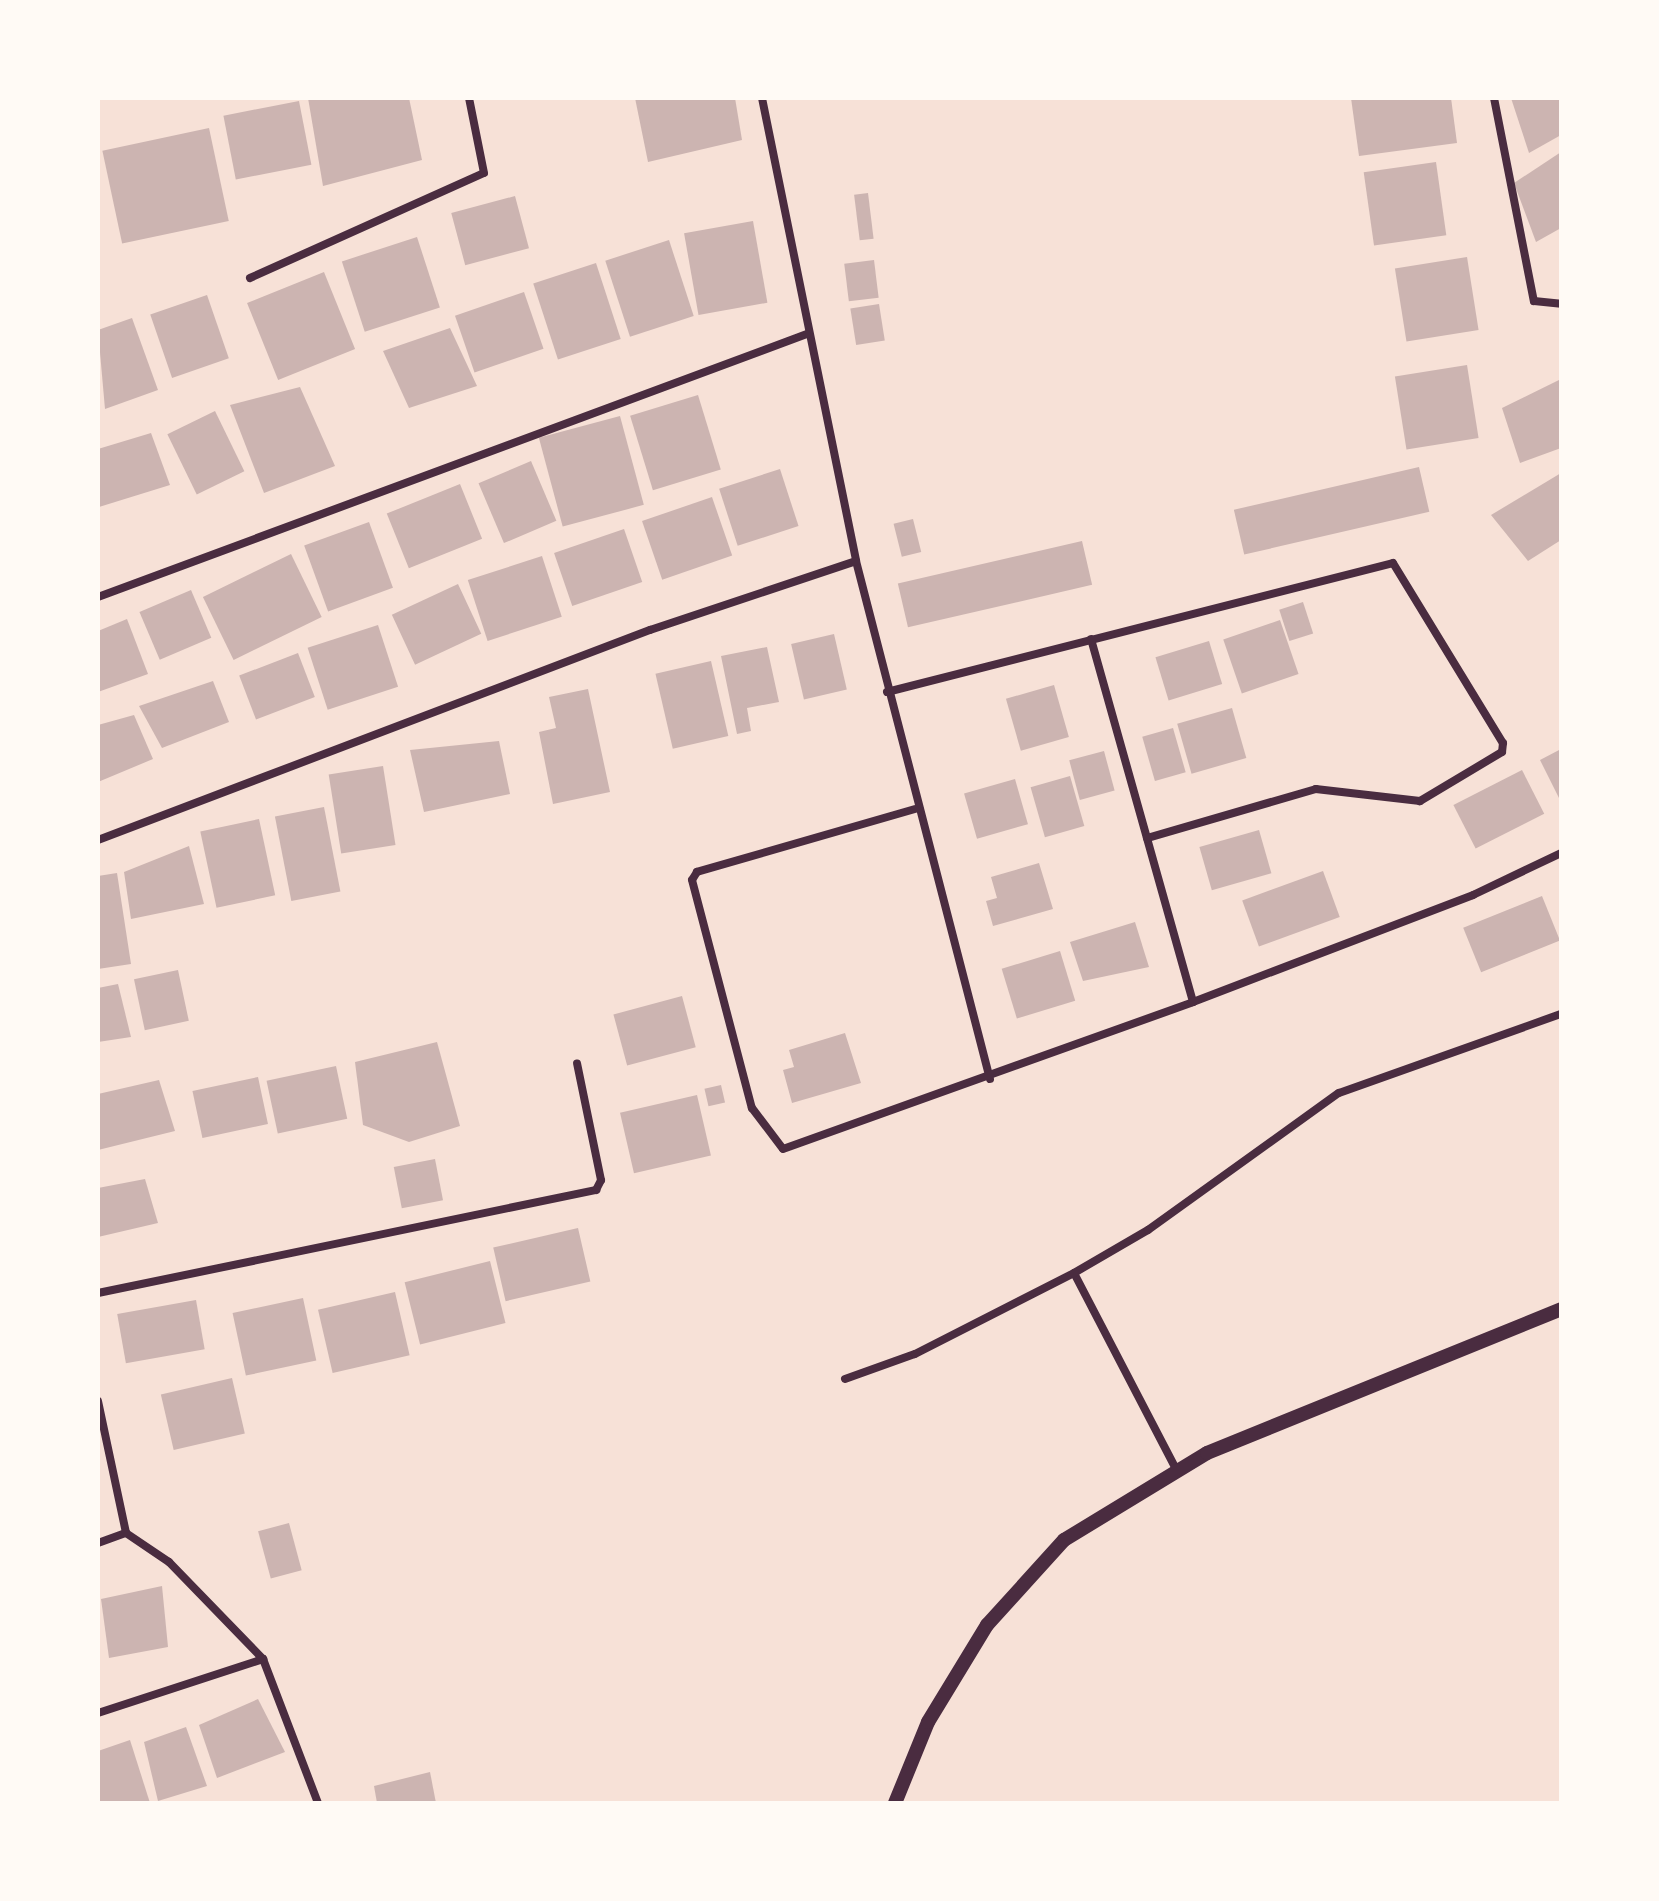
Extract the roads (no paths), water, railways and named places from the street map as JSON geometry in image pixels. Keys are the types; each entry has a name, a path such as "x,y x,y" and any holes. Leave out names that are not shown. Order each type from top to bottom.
{"street":[{"path":"250,278 484,173 469,98"},
{"path":"762,98 807,334 856,561 915,809 990,1079"},
{"path":"1494,98 1534,301 1561,304"},
{"path":"98,597 807,334"},
{"path":"887,692 1385,559 1503,743 1502,752 1420,801 1316,789 1147,838"},
{"path":"98,840 650,630 856,561"},
{"path":"1091,639 1193,1002"},
{"path":"915,809 697,872 692,880 752,1108 793,1151 1473,895 1561,853"},
{"path":"845,1379 915,1354 1074,1273 1148,1230 1339,1093 1561,1014"},
{"path":"98,1293 596,1190 601,1180 577,1063"},
{"path":"1074,1273 1176,1469"},
{"path":"895,1803 928,1722 987,1625 1064,1540 1176,1469 1561,1309"},
{"path":"98,1401 126,1533 169,1562 263,1659 318,1803"},
{"path":"98,1543 126,1533"},
{"path":"98,1713 263,1659"}]}
